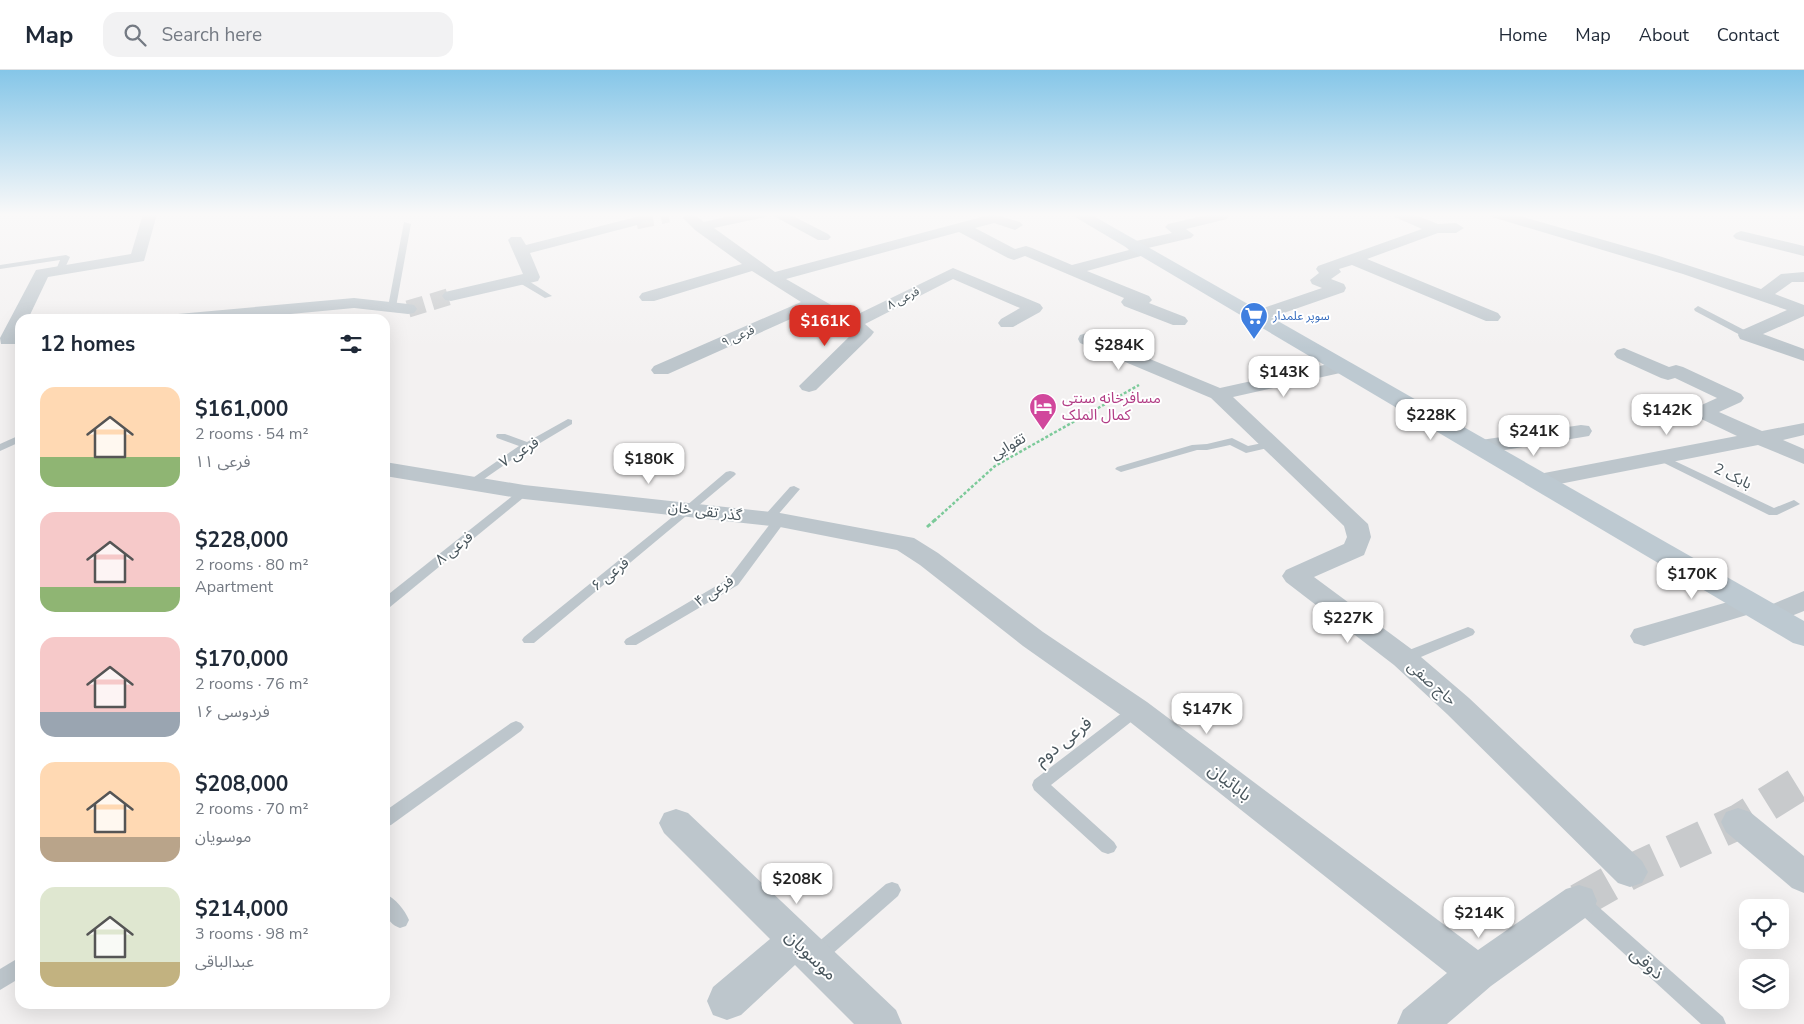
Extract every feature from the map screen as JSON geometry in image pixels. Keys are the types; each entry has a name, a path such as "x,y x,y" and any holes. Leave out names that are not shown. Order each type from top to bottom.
{"main road":[{"path":"1154,259 1804,634"}],"street":[{"path":"22,314 42,273 133,261 134,259"},
{"path":"451,296 532,277 524,259"},
{"path":"743,259 772,278 859,328"},
{"path":"772,278 844,259"},
{"path":"1044,259 1143,300 1130,302 1179,321"},
{"path":"1071,270 1108,259"},
{"path":"1255,317 1338,288 1318,280 1333,272 1324,269 1352,259 1492,317"},
{"path":"1644,259 1765,295 1802,310 1747,335"},
{"path":"648,297 753,266"},
{"name":"فرعی ۸","path":"809,386 859,328 953,273 1034,308 1008,323"},
{"path":"1765,295 1779,280 1793,275 1804,277"},
{"path":"230,314 354,302 400,308"},
{"name":"فرعی ۹","path":"661,370 815,302"},
{"path":"1781,319 1804,327"},
{"path":"9,340 15,328"},
{"path":"1747,335 1804,354"},
{"path":"1087,339 1218,394 1342,367"},
{"path":"1624,354 1668,374 1676,370 1734,398 1702,412 1804,457"},
{"name":"حاج صفی","path":"1218,394 1356,524 1359,537 1355,549 1296,576 1404,658 1458,706 1630,872"},
{"path":"1540,481 1804,429"},
{"path":"1481,447 1581,431"},
{"name":"گذر تقی خان","path":"390,470 524,492 774,519 905,544"},
{"name":"بابائیان","path":"905,544 929,559 1033,639 1136,710 1477,974"},
{"path":"1644,636 1804,600"},
{"path":"1738,822 1804,877"},
{"name":"موسویان","path":"676,823 882,1024"},
{"path":"1425,1021 1477,974 1579,902"},
{"path":"727,1001 805,949"}],"lane":[{"path":"0,267 51,259"},
{"path":"60,270 65,259"},
{"path":"400,308 404,259"},
{"path":"521,280 548,296"},
{"path":"1698,309 1747,335"},
{"name":"فرعی ۷","path":"470,484 568,422"},
{"path":"501,436 528,446"},
{"path":"0,448 15,440"},
{"path":"1121,469 1196,447 1208,447 1232,441 1246,450 1272,444"},
{"name":"بابک 2","path":"1660,456 1773,512 1794,504"},
{"name":"فرعی ۶","path":"529,640 690,509 730,474"},
{"name":"فرعی ۴","path":"631,642 733,582 794,489"},
{"name":"فرعی ۸","path":"390,600 524,492"},
{"path":"1404,658 1468,632"},
{"name":"فرعی دوم","path":"1108,847 1040,784 1136,710"},
{"path":"390,816 516,728"},
{"path":"805,949 892,890"},
{"name":"ذوقی","path":"1579,902 1716,1024"},
{"path":"390,908 400,920"},
{"path":"0,982 15,970"}],"path":[{"name":"تقوایی","path":"905,544 940,517 969,487 995,466 1164,372"}],"tunnel":[{"path":"408,309 451,296"},
{"path":"1579,901 1630,872 1738,822 1804,781"}],"place":[{"name":"سوپر علمدار","path":"1254,340"},
{"name":"مسافرخانه سنتی کمال الملک","path":"1043,431"}]}
